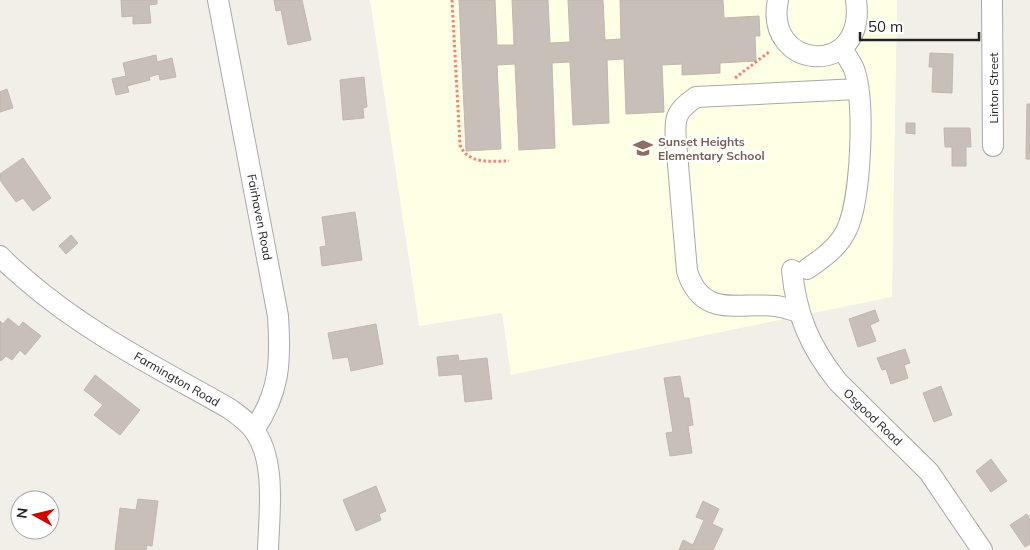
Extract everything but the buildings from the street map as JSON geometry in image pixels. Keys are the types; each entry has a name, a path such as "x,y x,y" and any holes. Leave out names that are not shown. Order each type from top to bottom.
{"street":[{"name":"Fairhaven Road","path":"218,0 278,316 280,359 276,379 266,412 254,430"},
{"path":"778,0 777,19 780,35 788,45 800,53 814,56 828,55 842,49 851,39 857,24 856,0"},
{"name":"Linton Street","path":"992,0 993,146"},
{"path":"799,312 778,306 723,306 702,298 696,291 687,271 676,140 676,115 696,97 858,88 855,71 842,49"},
{"name":"Osgood Road","path":"858,88 860,116 859,162 853,212 848,229 829,254 800,270 794,290 799,312 809,339 828,370 929,472 982,550"},
{"name":"Farmington Road","path":"0,256 45,296 74,318 107,340 230,409 254,430 266,453 269,468 268,550"}],"path":[{"path":"452,0 460,146 463,153 471,158 509,161"},
{"path":"730,81 769,52"}],"shaded area":[{"name":"Sunset Heights Elementary School","path":"370,0 897,0 892,297 511,375 502,313 419,326"}],"place":[{"name":"Sunset Heights Elementary School","path":"643,148"}]}
